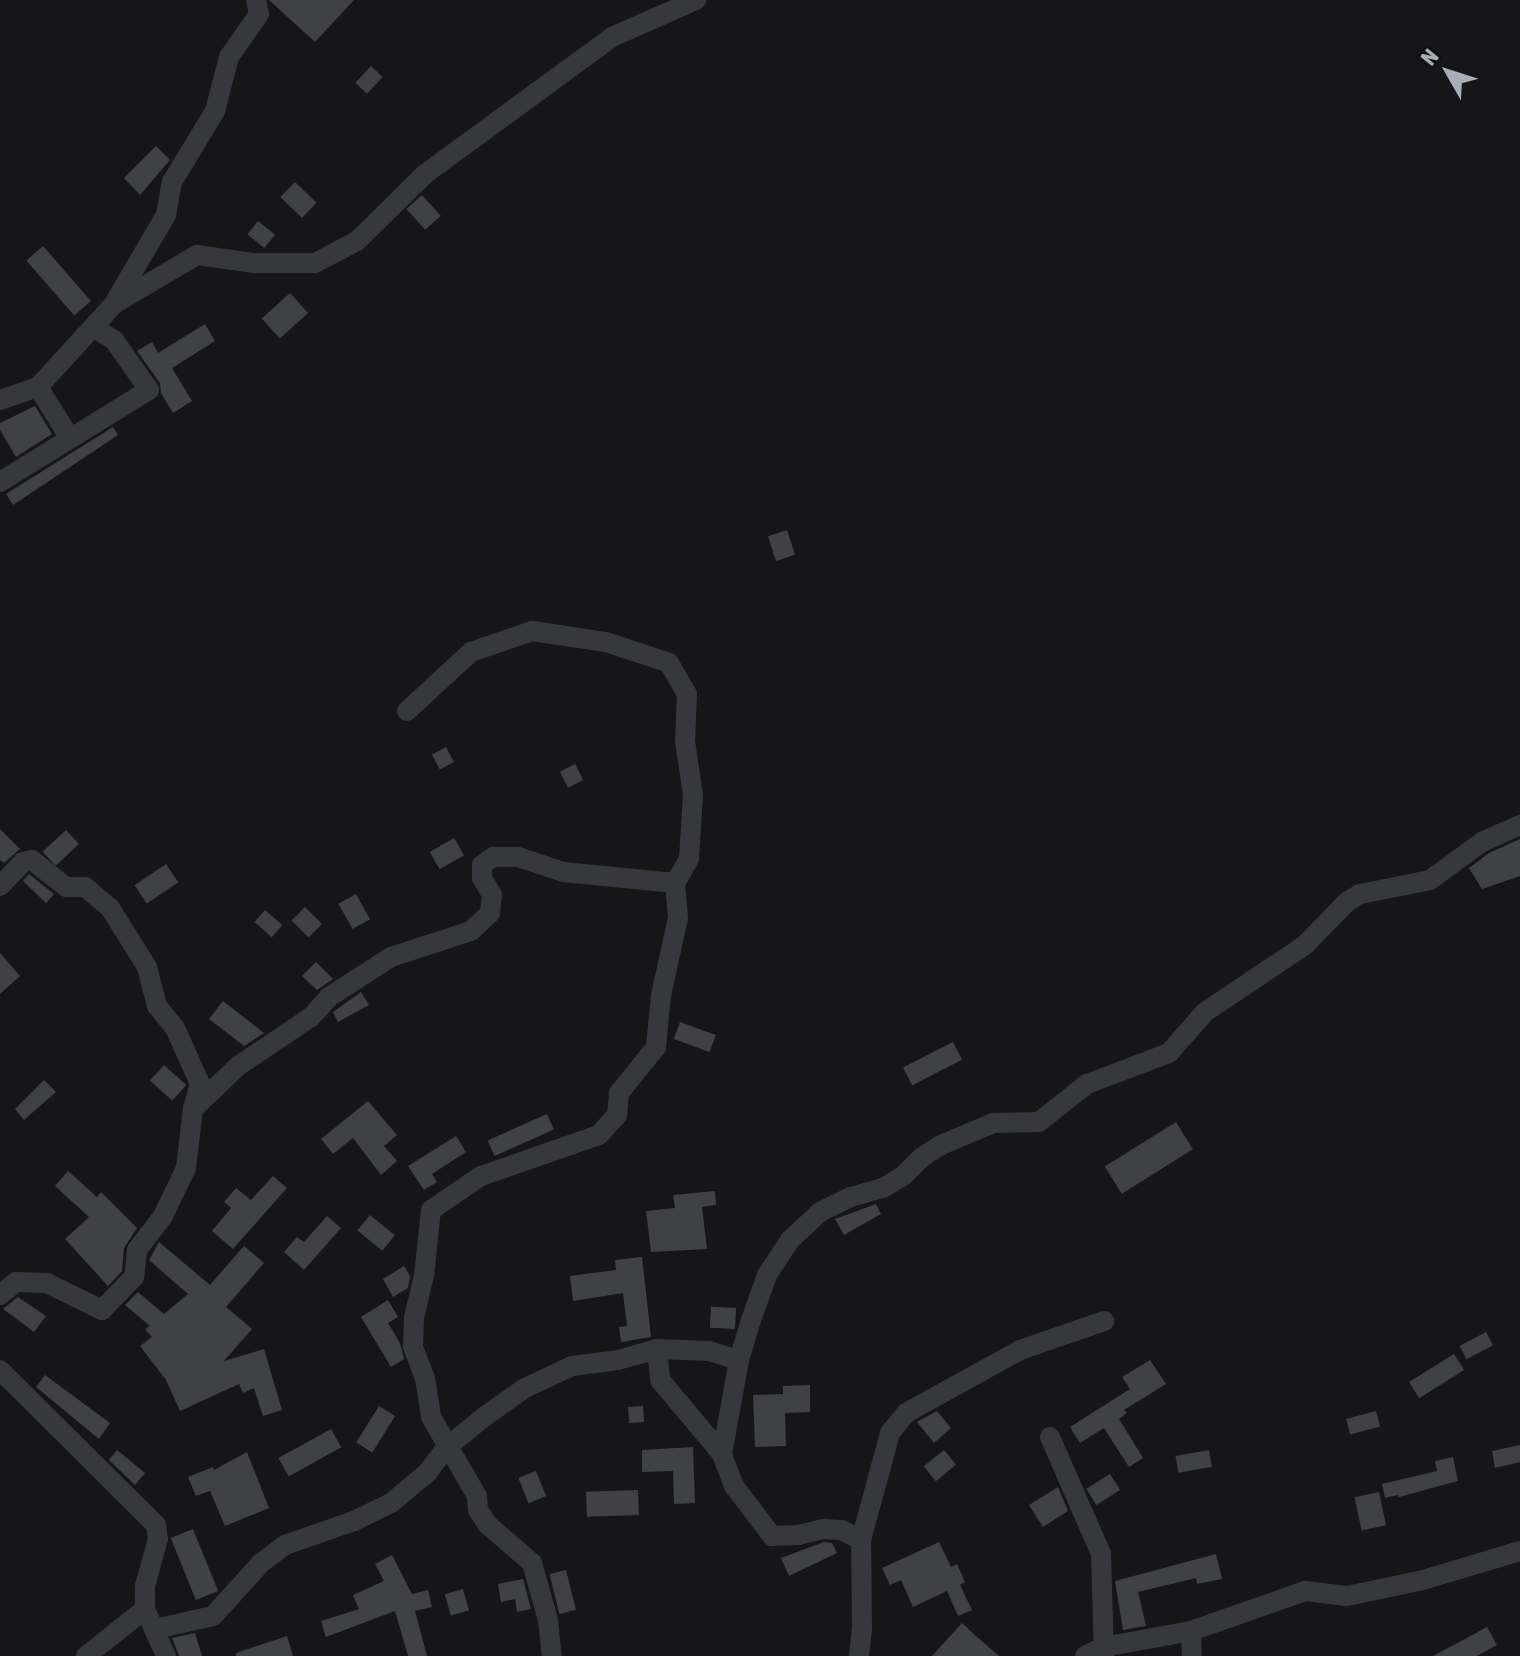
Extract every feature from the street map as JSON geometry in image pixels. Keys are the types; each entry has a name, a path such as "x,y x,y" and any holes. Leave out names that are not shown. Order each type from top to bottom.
{"street":[{"path":"0,400 38,387 114,304 166,215 172,182 215,111 229,57 259,14 256,0"},
{"path":"114,304 197,255 254,263 315,263 357,241 425,174 612,37 696,0"},
{"path":"0,482 149,390 114,340 94,328"},
{"path":"38,387 70,438"},
{"path":"407,711 471,652 532,631 606,642 669,663 687,694 685,741 693,795 689,859 675,883 678,918 661,995 656,1047 619,1093 617,1115 599,1135 481,1176 431,1210 414,1318 413,1347 425,1378 431,1417 446,1448 477,1496 478,1510 487,1524 532,1563 548,1620 552,1656"},
{"path":"722,1454 739,1360 767,1275 790,1240 820,1212 851,1197 883,1188 941,1145 993,1123 1039,1122 1087,1084 1139,1062 1158,1060 1177,1045 1205,1012 1305,945 1347,902 1360,894 1430,880 1482,842 1520,825"},
{"path":"193,1109 238,1066 311,1017 329,997 391,957 471,931 490,913 492,895 482,878 482,865 493,857 518,857 563,872 675,883"},
{"path":"0,886 23,862 32,860 66,887 85,887 110,908 147,967 157,1006 175,1028 200,1084 193,1109 186,1168 163,1216 137,1250 134,1277 102,1310 47,1283 16,1282 0,1295"},
{"path":"859,1656 862,1629 861,1540 890,1433 906,1413 1020,1350 1104,1321"},
{"path":"155,1629 213,1616 261,1563 285,1545 354,1521 391,1503 427,1473 446,1448 536,1382 572,1366 618,1360 657,1349 709,1351 739,1360"},
{"path":"657,1349 660,1380 722,1454 734,1486 772,1536 799,1535 823,1529 841,1530 861,1540"},
{"path":"0,1370 156,1525 158,1539 145,1586 145,1609 166,1656"},
{"path":"1050,1437 1101,1554 1097,1653 1191,1631 1305,1591 1347,1596 1423,1580 1520,1551"},
{"path":"86,1656 145,1609"},
{"path":"1191,1631 1192,1656"}],"building":[{"path":"269,0 354,0 315,42"},
{"path":"371,66 383,77 367,94 355,83"},
{"path":"156,146 170,160 140,195 124,178"},
{"path":"295,182 317,203 302,218 280,197"},
{"path":"422,195 441,216 425,230 406,209"},
{"path":"258,221 275,235 264,248 247,234"},
{"path":"43,246 91,301 74,316 26,260"},
{"path":"290,293 308,313 280,338 262,318"},
{"path":"205,324 215,341 172,368 192,401 173,413 161,393 160,383 137,351 152,342 158,353"},
{"path":"35,406 52,434 16,457 0,430 0,423"},
{"path":"113,427 118,435 13,505 6,494"},
{"path":"787,530 795,555 776,561 768,536"},
{"path":"446,747 454,762 440,770 432,755"},
{"path":"575,764 583,780 568,788 560,772"},
{"path":"0,829 20,849 4,863 0,860"},
{"path":"66,830 79,844 56,866 43,852"},
{"path":"454,838 464,855 440,869 430,852"},
{"path":"1520,839 1520,876 1482,889 1469,868 1489,853"},
{"path":"166,864 178,882 147,903 134,885"},
{"path":"29,874 54,894 46,903 23,881"},
{"path":"356,894 370,919 353,929 339,904"},
{"path":"305,907 322,924 309,937 292,920"},
{"path":"265,910 282,925 272,937 255,922"},
{"path":"0,953 20,976 0,994"},
{"path":"316,962 333,979 317,990 302,976"},
{"path":"361,992 369,1005 338,1022 333,1012"},
{"path":"223,1001 264,1033 244,1046 209,1019"},
{"path":"680,1022 716,1035 710,1052 674,1039"},
{"path":"953,1042 962,1060 912,1085 903,1067"},
{"path":"164,1065 186,1085 172,1101 150,1081"},
{"path":"44,1080 56,1092 24,1120 15,1109"},
{"path":"368,1101 397,1135 384,1146 397,1161 381,1175 353,1138 333,1154 321,1139"},
{"path":"547,1114 554,1130 495,1156 488,1140"},
{"path":"1176,1122 1193,1149 1122,1194 1105,1167"},
{"path":"456,1136 466,1152 432,1174 437,1182 424,1190 408,1166"},
{"path":"68,1171 97,1197 101,1192 137,1228 124,1248 122,1271 108,1286 65,1239 89,1217 55,1186"},
{"path":"273,1176 287,1188 233,1249 212,1231 231,1208 224,1202 236,1188 251,1200"},
{"path":"715,1191 716,1205 702,1207 707,1249 651,1252 646,1211 675,1208 673,1195"},
{"path":"876,1204 881,1214 844,1235 835,1219"},
{"path":"370,1215 395,1235 382,1251 357,1231"},
{"path":"327,1216 341,1228 304,1270 284,1252 297,1237 304,1242"},
{"path":"159,1242 210,1285 244,1246 264,1263 226,1307 252,1329 224,1361 264,1349 282,1410 263,1416 254,1388 243,1393 239,1384 180,1411 166,1380 140,1346 152,1337 145,1329 150,1326 125,1305 138,1292 164,1314 188,1294 149,1260"},
{"path":"642,1257 651,1337 621,1342 619,1327 627,1326 623,1293 573,1301 570,1276 616,1270 615,1260"},
{"path":"404,1266 410,1276 408,1288 393,1297 383,1279"},
{"path":"18,1297 46,1316 34,1332 3,1309"},
{"path":"388,1300 398,1317 388,1323 400,1343 404,1359 391,1367 361,1317"},
{"path":"711,1307 736,1308 735,1329 710,1328"},
{"path":"1486,1332 1493,1345 1467,1359 1460,1346"},
{"path":"1454,1354 1464,1370 1419,1398 1409,1382"},
{"path":"1150,1360 1166,1384 1124,1410 1127,1413 1119,1419 1143,1458 1129,1467 1104,1428 1080,1443 1070,1427 1130,1389 1122,1377"},
{"path":"45,1375 110,1423 99,1439 36,1387"},
{"path":"810,1385 810,1412 785,1413 786,1446 755,1447 753,1395 783,1394 783,1386"},
{"path":"379,1406 395,1416 372,1453 356,1442"},
{"path":"643,1406 644,1422 629,1423 628,1407"},
{"path":"937,1411 951,1428 934,1443 917,1422"},
{"path":"1376,1411 1380,1426 1350,1434 1346,1419"},
{"path":"331,1429 341,1447 289,1476 279,1458"},
{"path":"1520,1445 1520,1462 1495,1468 1492,1451"},
{"path":"693,1447 695,1503 674,1504 673,1471 642,1472 642,1450"},
{"path":"117,1450 145,1473 135,1485 109,1460"},
{"path":"944,1450 956,1465 936,1481 924,1466"},
{"path":"1209,1450 1212,1467 1178,1473 1176,1456"},
{"path":"247,1452 269,1508 225,1526 210,1491 196,1496 188,1477 213,1467 214,1470"},
{"path":"1453,1457 1458,1481 1385,1498 1382,1484 1437,1471 1435,1461"},
{"path":"536,1471 546,1496 528,1503 518,1478"},
{"path":"1110,1474 1120,1490 1096,1505 1086,1489"},
{"path":"1058,1487 1068,1511 1043,1527 1029,1505"},
{"path":"638,1490 639,1515 587,1517 586,1492"},
{"path":"1379,1492 1386,1525 1362,1530 1355,1497"},
{"path":"193,1529 218,1591 196,1600 171,1538"},
{"path":"824,1542 832,1543 837,1553 789,1576 781,1558"},
{"path":"939,1542 951,1567 957,1564 965,1582 960,1585 972,1610 958,1616 947,1591 913,1607 901,1580 890,1585 882,1568"},
{"path":"1216,1554 1222,1579 1197,1584 1196,1578 1138,1592 1146,1626 1123,1630 1115,1581"},
{"path":"392,1555 412,1594 428,1590 432,1607 415,1611 427,1656 408,1656 395,1611 326,1637 321,1621 359,1609 353,1595 384,1581 375,1564"},
{"path":"566,1570 576,1610 559,1614 550,1574"},
{"path":"523,1579 531,1609 517,1612 515,1599 501,1602 498,1584"},
{"path":"463,1589 469,1610 451,1615 445,1594"},
{"path":"962,1623 977,1637 999,1656 932,1656"},
{"path":"1487,1627 1497,1645 1477,1656 1433,1656"},
{"path":"195,1633 202,1656 179,1656 172,1638"},
{"path":"287,1636 293,1656 236,1656 236,1653"}]}
